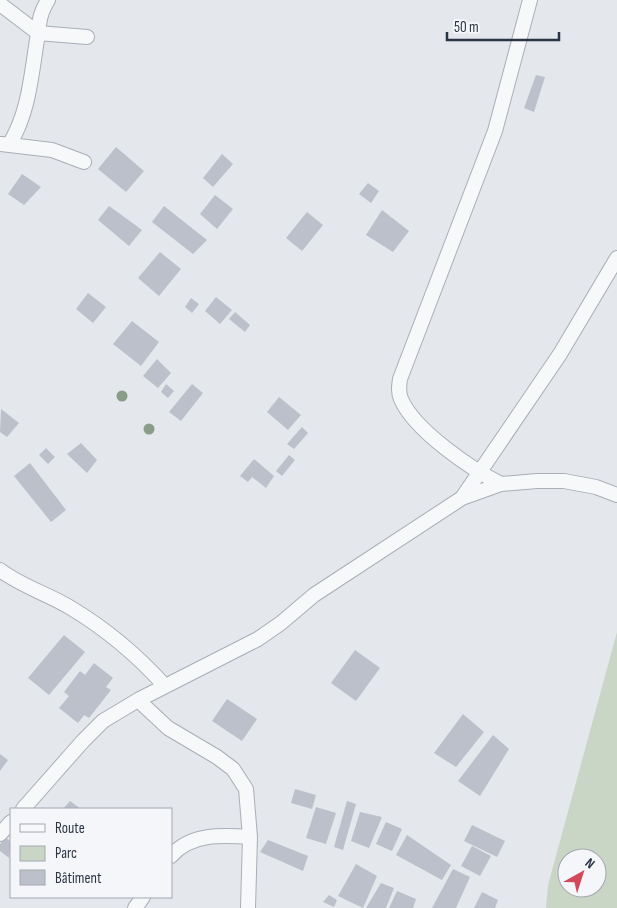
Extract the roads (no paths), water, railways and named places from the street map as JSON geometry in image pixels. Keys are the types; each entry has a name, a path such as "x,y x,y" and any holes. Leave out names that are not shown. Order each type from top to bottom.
{"street":[{"path":"4,144 19,129 26,108 39,16 48,0"},
{"path":"501,484 479,473 436,440 410,414 401,398 399,389 402,373 495,131 530,0"},
{"path":"0,4 38,33 87,37"},
{"path":"4,144 52,150 84,162"},
{"path":"462,498 560,354 617,258"},
{"path":"24,808 103,721 138,700 258,639 281,623 314,595 462,498 501,484 564,481 596,487 617,495"},
{"path":"0,570 71,608 114,637 141,659 165,686"},
{"path":"138,700 168,728 217,757 233,769 246,789 250,838 248,908"},
{"path":"0,834 10,823"},
{"path":"172,855 178,848 194,840 220,835 250,838"}]}
